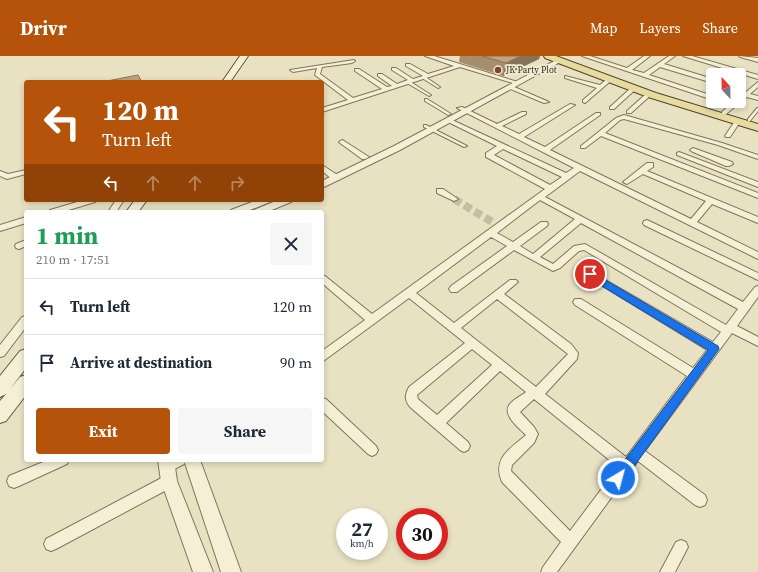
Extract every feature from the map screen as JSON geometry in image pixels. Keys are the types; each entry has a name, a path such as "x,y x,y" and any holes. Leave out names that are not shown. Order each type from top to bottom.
{"main road":[{"path":"227,80 244,56"},
{"path":"234,80 250,56"},
{"path":"554,57 649,94 758,128"},
{"path":"554,57 664,95 753,122"},
{"path":"0,389 24,359"},
{"path":"0,415 24,385"}],"street":[{"path":"335,56 341,65"},
{"path":"428,56 513,84 546,102"},
{"path":"585,56 607,61 628,70 706,96"},
{"path":"628,70 647,56"},
{"path":"645,75 672,56"},
{"path":"686,56 758,77"},
{"path":"742,56 758,60"},
{"path":"329,176 428,128 513,84 554,57"},
{"path":"691,63 696,59"},
{"path":"334,70 341,65 352,61"},
{"path":"293,70 318,66 341,65"},
{"path":"408,65 425,77"},
{"path":"660,65 683,69 706,78"},
{"path":"318,66 320,68 317,74 352,100"},
{"path":"324,109 459,66"},
{"path":"394,69 410,81"},
{"path":"357,70 386,89"},
{"path":"319,75 326,73"},
{"path":"380,75 396,86"},
{"path":"567,77 601,87"},
{"path":"585,101 610,79"},
{"path":"758,84 746,92 758,98"},
{"path":"612,108 634,88"},
{"path":"629,112 649,94"},
{"path":"519,137 572,105"},
{"path":"724,113 729,108"},
{"path":"463,109 758,256"},
{"path":"497,126 524,113"},
{"path":"546,150 598,114"},
{"path":"448,117 502,146 568,176"},
{"path":"583,147 618,119 624,117 758,157"},
{"path":"728,136 737,122"},
{"path":"329,176 365,157 428,128"},
{"path":"601,134 758,196"},
{"path":"342,142 365,157"},
{"path":"502,146 489,155 551,188"},
{"path":"693,150 729,164"},
{"path":"724,172 738,150"},
{"path":"679,154 758,185"},
{"path":"628,182 650,165"},
{"path":"324,355 491,232 497,225 540,197 580,167"},
{"path":"642,171 758,220"},
{"path":"0,173 7,177 24,173"},
{"path":"440,191 454,199"},
{"path":"540,197 745,308"},
{"path":"692,223 712,200"},
{"path":"60,210 86,202"},
{"path":"240,210 261,202"},
{"path":"263,210 282,202"},
{"path":"533,258 581,219"},
{"path":"0,228 24,221"},
{"path":"647,223 758,277"},
{"path":"454,290 544,224"},
{"path":"491,232 514,247 553,268 580,246 585,247 730,329 758,342"},
{"path":"590,274 714,349"},
{"path":"324,280 372,320"},
{"path":"454,328 513,282"},
{"path":"552,571 571,542 758,290"},
{"path":"409,293 628,466"},
{"path":"497,294 567,347 573,354 573,356 536,393 514,408 513,412 516,417 529,428 532,434 530,439 506,462 504,473 571,542"},
{"path":"578,302 695,375"},
{"path":"0,353 5,338 24,322"},
{"path":"464,446 414,403 411,399 411,395 413,391 473,343"},
{"path":"437,423 500,364"},
{"path":"324,405 372,450"},
{"path":"637,453 700,500"},
{"path":"14,481 58,462"},
{"path":"193,462 231,572"},
{"path":"51,544 170,467 203,572"},
{"path":"667,572 681,547"}],"lane":[{"path":"425,77 439,87"},
{"path":"410,81 430,95"},
{"path":"426,100 448,117"},
{"path":"753,122 758,109"},
{"path":"428,128 465,146"}],"building":[{"path":"482,56 521,56 506,63"},
{"path":"138,75 141,80 112,80"}],"tunnel":[{"path":"454,199 494,223"}],"place":[{"name":"JK Party Plot","path":"498,70"}],"route":[{"path":"590,274 714,349 618,478"}]}
